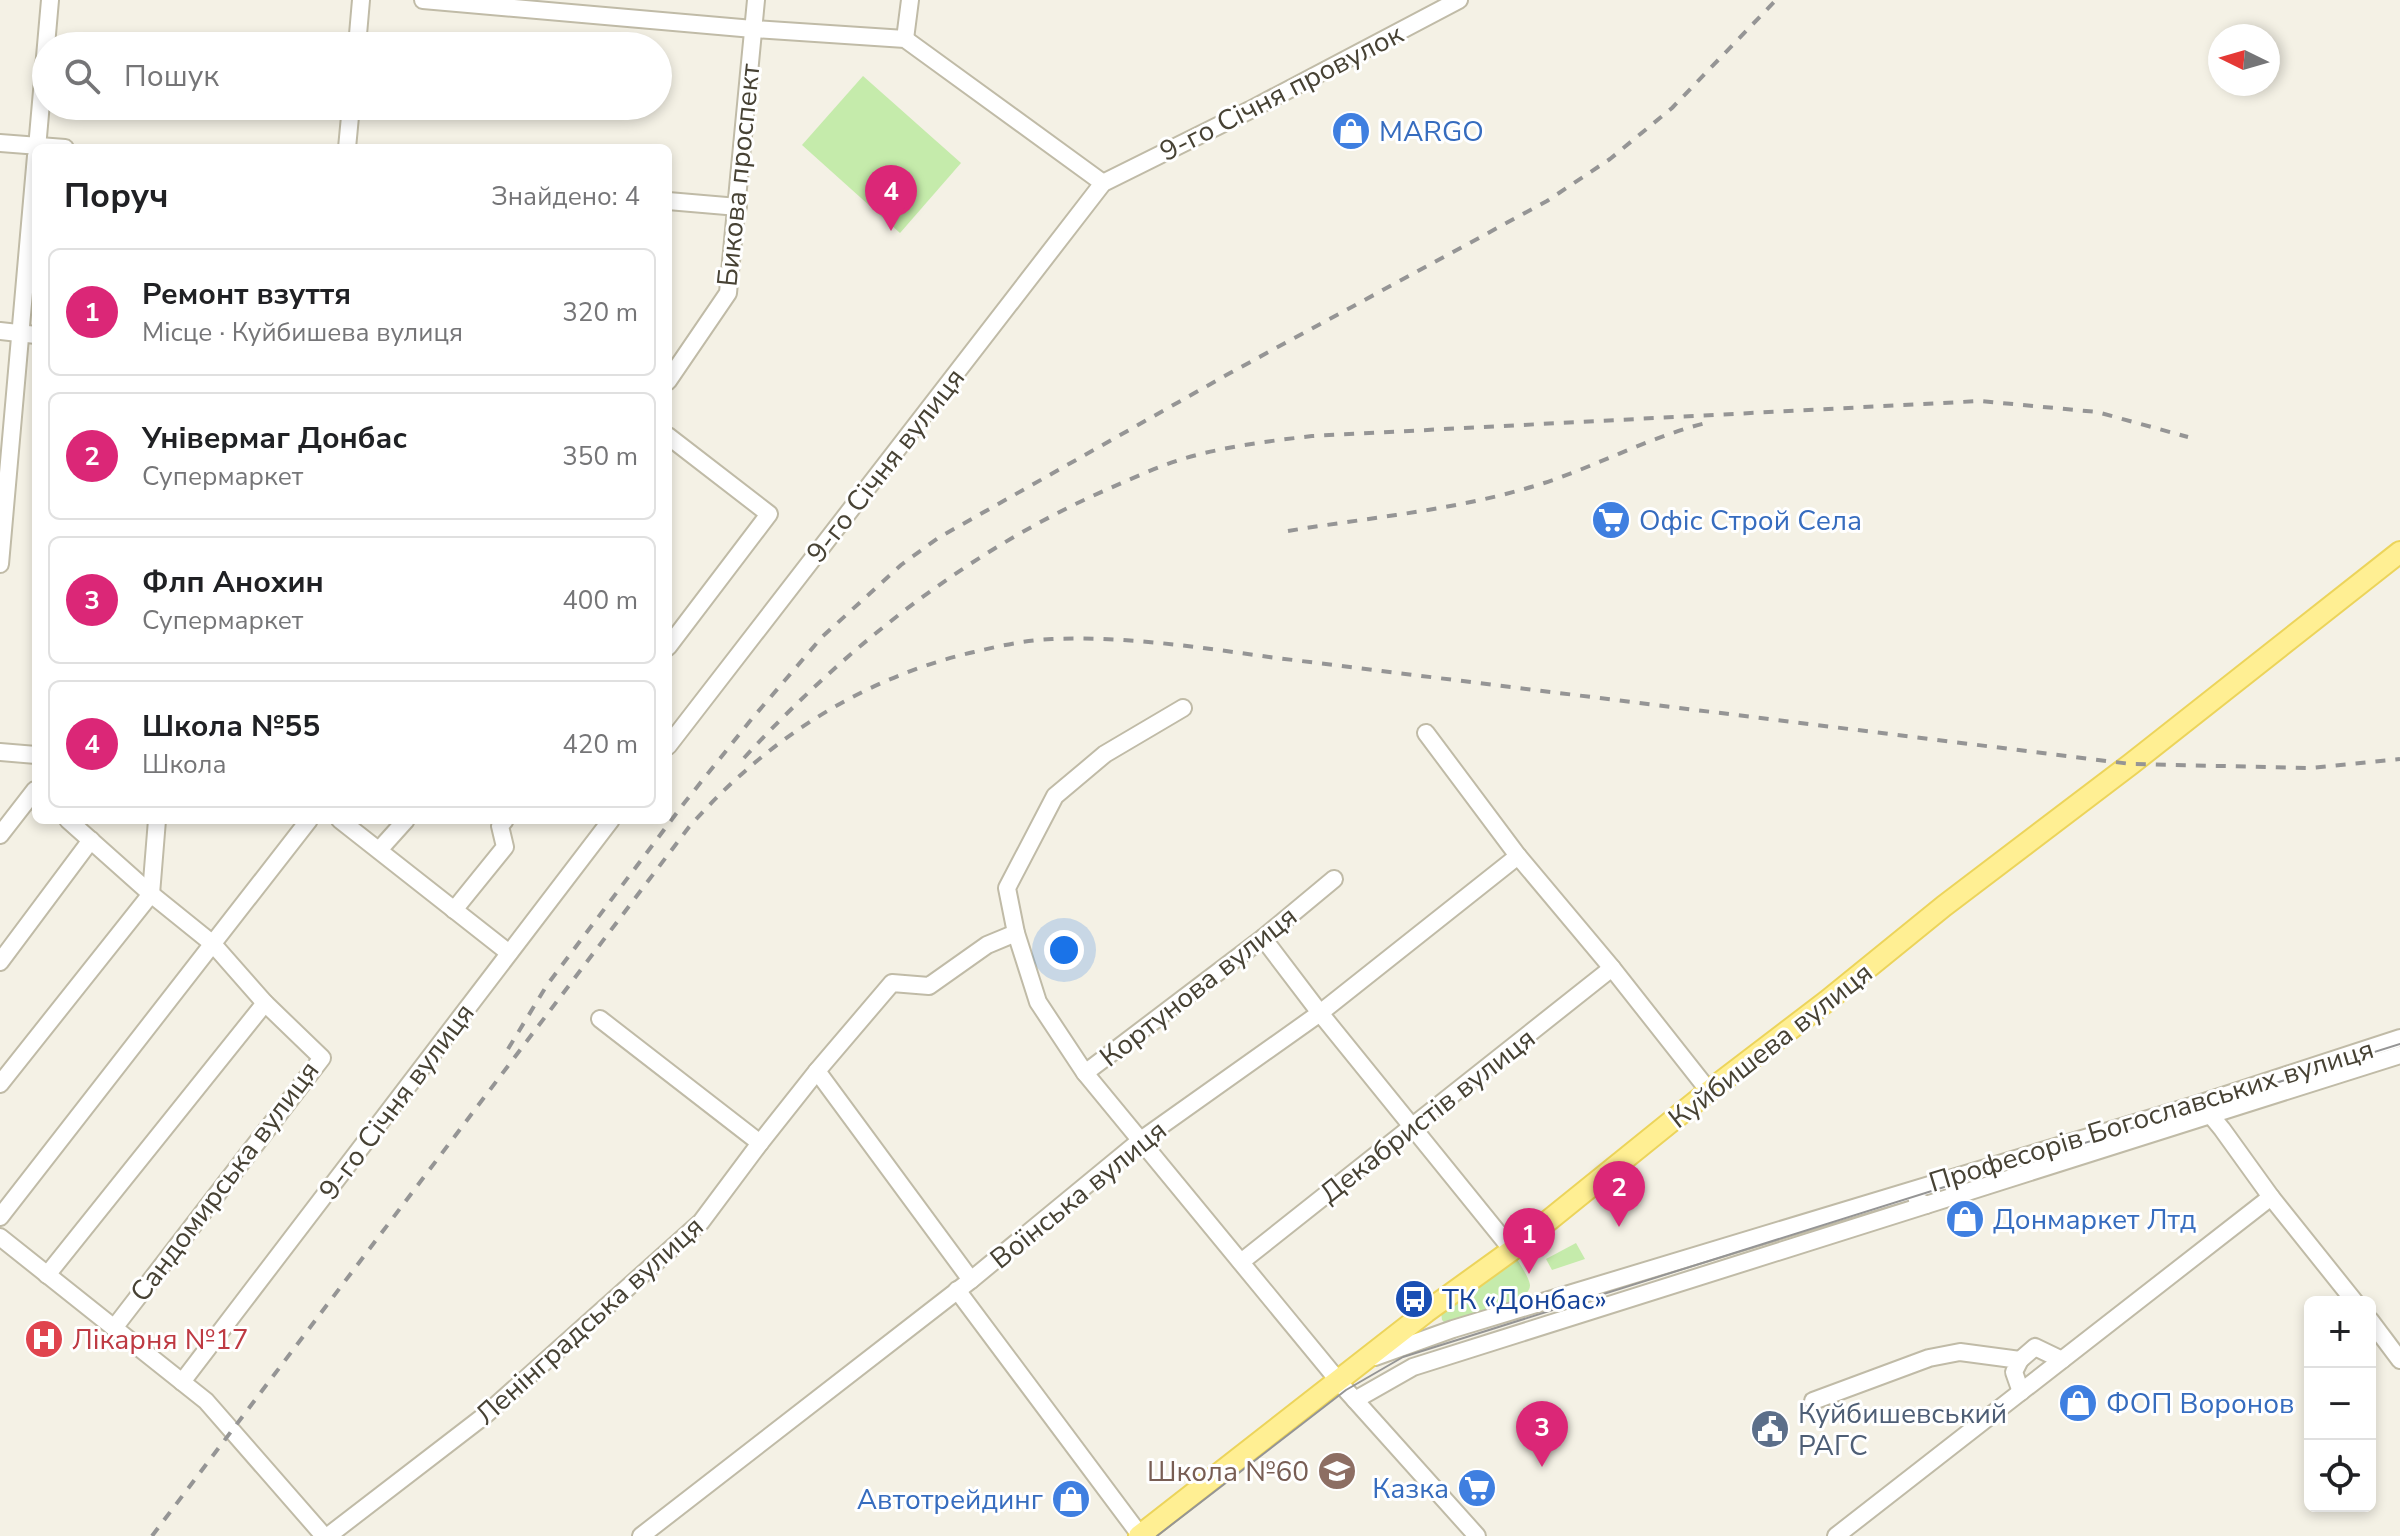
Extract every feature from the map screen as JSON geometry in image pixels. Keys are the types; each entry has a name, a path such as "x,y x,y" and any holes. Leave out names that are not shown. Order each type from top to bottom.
{"main road":[{"name":"Куйбишева вулиця","path":"1139,1536 1426,1312 1512,1250 1944,906 2131,764 2400,552"}],"street":[{"path":"47,32 50,0"},
{"path":"358,32 361,0"},
{"path":"423,0 905,39 1103,183"},
{"name":"Бикова проспект","path":"672,375 728,293 756,0"},
{"path":"905,39 910,0"},
{"name":"9-го Січня провулок","path":"1103,183 1459,0"},
{"path":"37,144 39,120"},
{"path":"347,144 350,120"},
{"path":"0,143 32,149"},
{"name":"9-го Січня вулиця","path":"672,741 1103,183"},
{"path":"672,201 738,207"},
{"path":"0,564 29,334 32,255"},
{"path":"0,331 29,334"},
{"path":"672,439 769,514 672,642"},
{"name":"Кортунова вулиця","path":"1183,708 1105,754 1055,796 1007,888 1016,933 1038,1002 1085,1073 1263,938 1334,879"},
{"path":"1426,733 1518,856 1709,1091"},
{"path":"0,752 32,755"},
{"path":"0,835 32,795"},
{"name":"Сандомирська вулиця","path":"73,824 213,944 265,1003 322,1058 114,1328"},
{"path":"0,1084 151,894 157,824"},
{"path":"0,1217 306,824"},
{"path":"345,824 509,953"},
{"path":"379,850 402,824"},
{"path":"454,910 505,847 502,824"},
{"name":"9-го Січня вулиця","path":"182,1382 608,824"},
{"path":"0,962 91,840"},
{"name":"Воїнська вулиця","path":"641,1536 964,1285 1141,1140 1320,1013 1518,856"},
{"name":"Ленінградська вулиця","path":"326,1536 484,1416 701,1222 817,1071 892,983 929,986 987,945 1016,933"},
{"path":"1263,938 1512,1250"},
{"name":"Декабристів вулиця","path":"1241,1262 1612,968"},
{"path":"47,1275 265,1003"},
{"path":"600,1019 760,1143"},
{"name":"Професорів Богославських вулиця","path":"1901,1192 1926,1205 2400,1038"},
{"name":"Професорів Богославських вулиця","path":"1362,1362 1453,1329 1901,1192 2400,1055"},
{"path":"817,1071 1139,1536"},
{"path":"1085,1073 1338,1380 1477,1536"},
{"path":"2205,1108 2350,1296"},
{"path":"1836,1536 2271,1197"},
{"path":"1355,1400 1413,1367 1926,1205"},
{"path":"0,1237 206,1401 326,1536"},
{"path":"2376,1324 2394,1338 2400,1360"},
{"path":"2021,1392 2014,1372 2020,1360 2035,1347 2062,1360"},
{"path":"1813,1401 1929,1358 1960,1352 2020,1360"}],"green space":[{"path":"863,76 961,163 900,233 802,145"},
{"path":"1576,1243 1585,1259 1552,1270 1546,1259"},
{"path":"1516,1257 1530,1285 1520,1299 1447,1325 1442,1320 1441,1312"}],"tram line":[{"path":"1157,1536 1346,1390 1403,1357 2400,1044"}],"railway":[{"path":"672,819 822,637 901,565 938,538 1230,373 1547,201 1610,159 1672,108 1776,0"},
{"path":"744,758 783,717 867,640 959,572 1007,541 1108,489 1166,465 1217,450 1312,436 1980,401 2097,412 2188,437"},
{"path":"1288,531 1495,497 1547,482 1663,436 1710,422"},
{"path":"152,1536 689,827 750,767 818,717 854,696 932,663 1032,641 1134,641 2131,764 2311,768 2400,759"},
{"path":"508,1049 547,985 668,824"}],"place":[{"name":"MARGO","path":"1351,131"},
{"name":"Школа №55","path":"891,231"},
{"name":"Офіс Строй Села","path":"1611,520"},
{"name":"Донмаркет Лтд","path":"1965,1219"},
{"name":"Універмаг Донбас","path":"1619,1227"},
{"name":"Ремонт взуття","path":"1529,1274"},
{"name":"ТК «Донбас»","path":"1414,1299"},
{"name":"Лікарня №17","path":"44,1339"},
{"name":"ФОП Воронов","path":"2078,1403"},
{"name":"Куйбишевський РАГС","path":"1770,1429"},
{"name":"Флп Анохин","path":"1542,1467"},
{"name":"Школа №60","path":"1337,1471"},
{"name":"Казка","path":"1477,1488"},
{"name":"Автотрейдинг","path":"1071,1499"}]}
